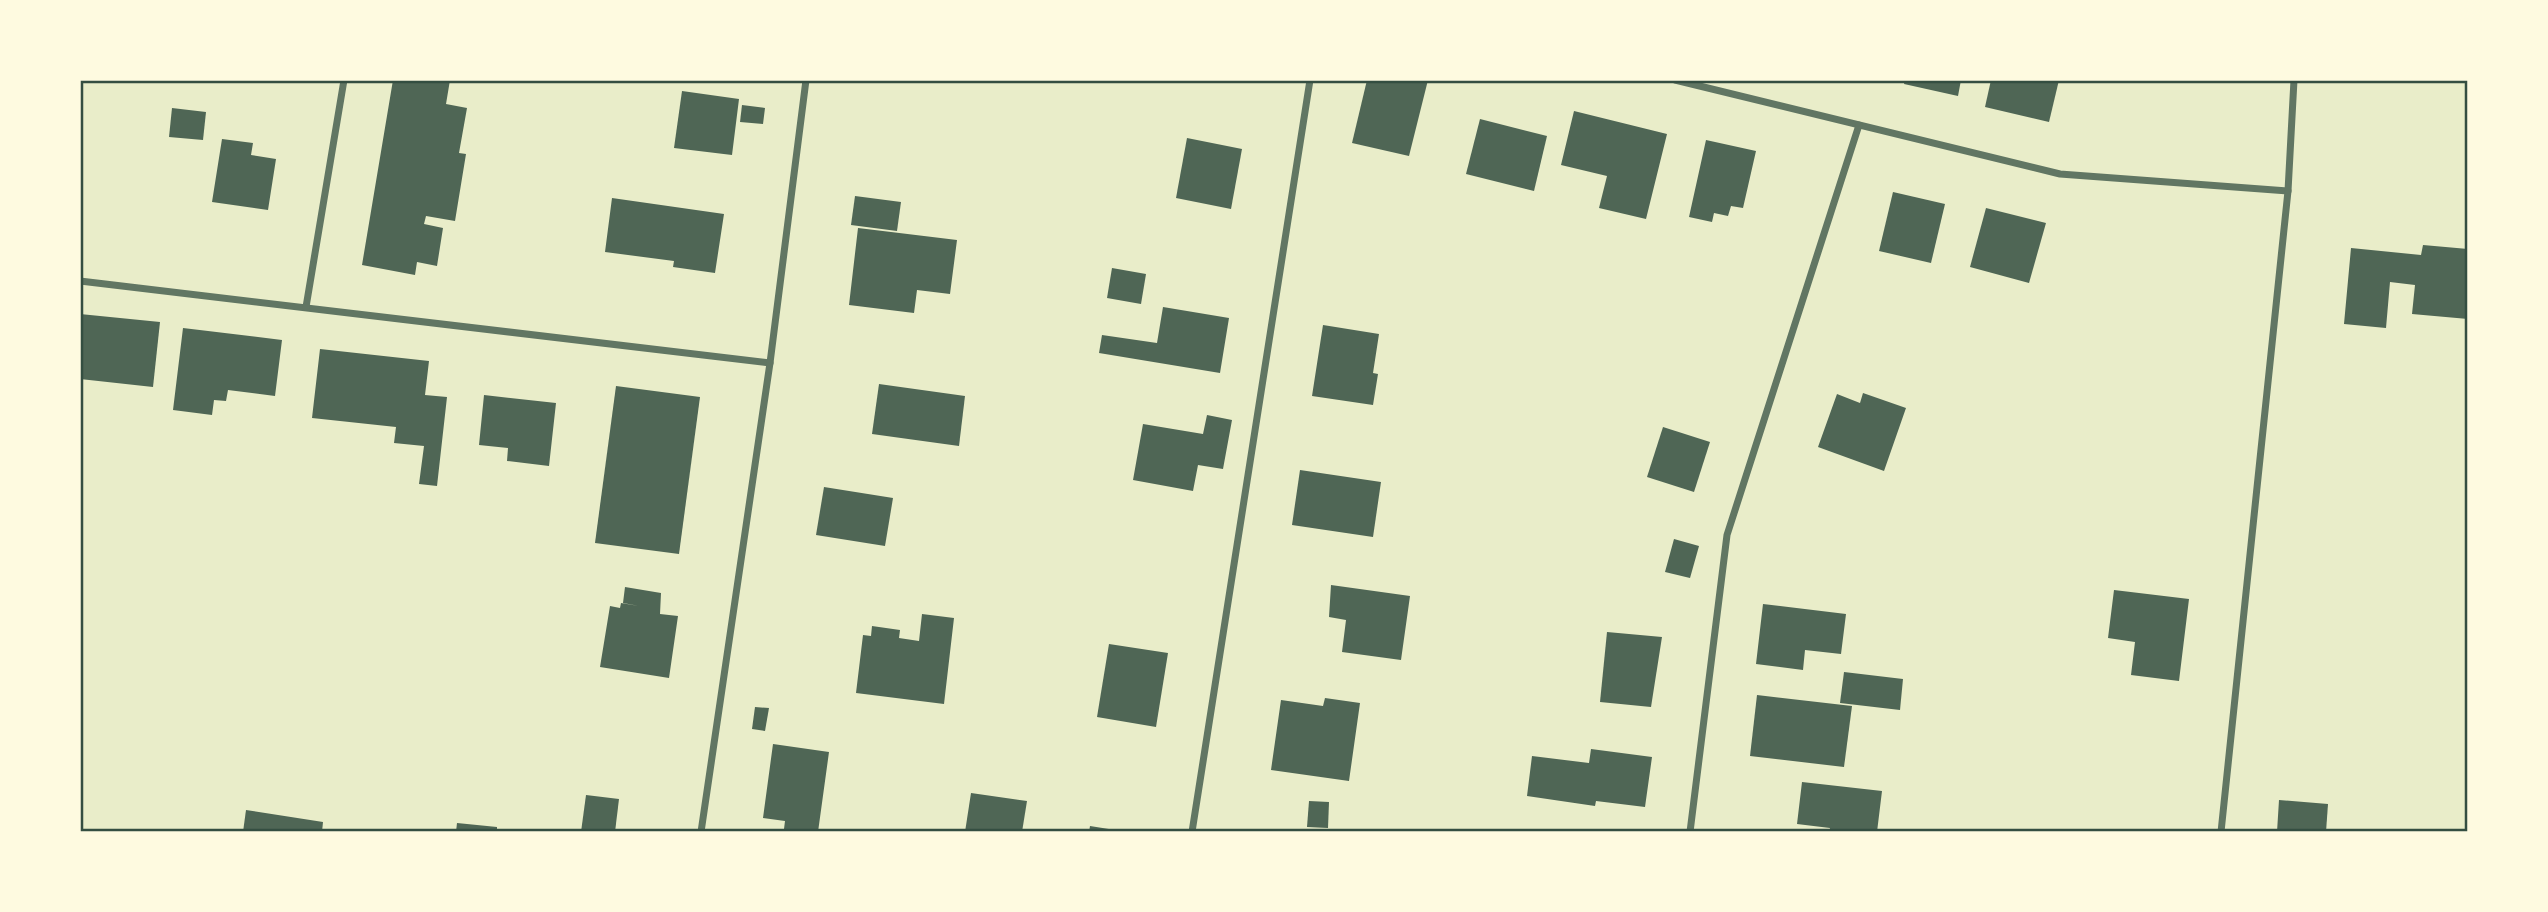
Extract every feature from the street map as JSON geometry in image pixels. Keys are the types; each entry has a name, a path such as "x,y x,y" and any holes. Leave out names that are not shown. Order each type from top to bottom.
{"street":[{"path":"306,307 344,80"},
{"path":"701,831 770,363 806,80"},
{"path":"1192,831 1310,80"},
{"path":"1675,80 2060,174 2288,191"},
{"path":"2221,831 2288,191 2294,80"},
{"path":"1690,831 1727,535 1859,125"},
{"path":"80,281 770,363"}],"building":[{"path":"393,80 450,80 446,104 467,108 459,153 466,154 455,221 426,216 424,224 443,228 437,266 417,262 415,275 362,265"},
{"path":"1367,80 1428,80 1409,156 1352,143"},
{"path":"1905,80 1961,80 1958,96 1904,84"},
{"path":"1991,80 2059,80 2049,122 1985,107"},
{"path":"682,91 739,99 732,155 674,148"},
{"path":"742,105 765,108 763,124 740,122"},
{"path":"172,108 206,112 203,140 169,137"},
{"path":"1574,111 1667,134 1646,219 1599,208 1607,176 1561,165"},
{"path":"1480,119 1547,136 1534,191 1466,174"},
{"path":"1187,138 1242,149 1231,209 1176,198"},
{"path":"222,139 253,143 251,155 276,159 268,210 212,202"},
{"path":"1706,140 1756,151 1743,208 1731,206 1728,216 1714,213 1712,222 1689,217"},
{"path":"1893,192 1945,204 1931,263 1879,251"},
{"path":"855,196 901,202 897,231 851,225"},
{"path":"612,198 724,214 715,273 673,267 674,261 605,252"},
{"path":"1986,208 2046,223 2029,283 1970,267"},
{"path":"858,228 957,240 950,294 917,290 914,313 849,305"},
{"path":"2423,245 2468,249 2468,319 2412,314 2415,285 2390,282 2386,328 2344,324 2351,248 2421,255"},
{"path":"1112,268 1146,274 1141,304 1107,298"},
{"path":"1163,307 1229,318 1220,373 1099,353 1102,335 1157,343"},
{"path":"80,314 160,322 153,387 80,379"},
{"path":"1323,325 1379,334 1373,373 1378,374 1373,405 1312,396"},
{"path":"183,328 282,340 275,396 228,390 226,401 214,400 212,415 173,410"},
{"path":"320,349 429,361 425,395 447,397 437,486 419,484 424,446 394,443 396,427 312,418"},
{"path":"879,384 965,396 959,446 872,434"},
{"path":"616,386 700,397 679,554 595,543"},
{"path":"1863,393 1906,408 1884,471 1818,447 1837,394 1860,403"},
{"path":"484,395 556,403 549,466 507,461 508,448 479,445"},
{"path":"1207,415 1232,420 1223,469 1198,465 1193,491 1133,480 1143,424 1203,434"},
{"path":"1663,427 1710,442 1694,492 1647,477"},
{"path":"1300,470 1381,482 1373,537 1292,525"},
{"path":"824,487 893,498 885,546 816,535"},
{"path":"1674,539 1699,546 1690,578 1665,572"},
{"path":"1331,585 1410,596 1401,660 1342,652 1346,620 1329,617"},
{"path":"625,587 661,593 660,614 678,616 669,678 600,667 610,606 620,608 621,603 639,606 623,603"},
{"path":"2114,590 2189,599 2179,681 2131,675 2135,642 2108,638"},
{"path":"1763,604 1846,614 1841,654 1805,650 1803,670 1756,664"},
{"path":"922,614 954,618 944,704 856,693 863,635 871,636 872,626 900,630 899,638 919,641"},
{"path":"1607,632 1662,637 1651,707 1600,702"},
{"path":"1109,644 1168,653 1156,727 1097,717"},
{"path":"1844,672 1903,679 1900,710 1840,703"},
{"path":"1757,695 1852,706 1844,767 1750,756"},
{"path":"1325,698 1360,703 1349,781 1271,770 1281,700 1323,706"},
{"path":"755,707 769,708 765,731 752,729"},
{"path":"773,744 829,752 818,832 784,829 785,821 763,818"},
{"path":"1591,749 1652,757 1645,807 1596,801 1595,806 1527,796 1532,756 1589,763"},
{"path":"1802,782 1882,791 1877,832 1829,832 1830,828 1797,824"},
{"path":"971,793 1027,801 1022,832 965,832"},
{"path":"586,795 619,799 615,832 581,832"},
{"path":"2279,800 2328,804 2326,832 2277,832"},
{"path":"1309,801 1329,802 1328,828 1307,827"},
{"path":"246,810 323,822 322,832 243,832"},
{"path":"457,823 497,827 497,832 456,832"},
{"path":"1090,826 1115,830 1115,832 1089,832"}]}
